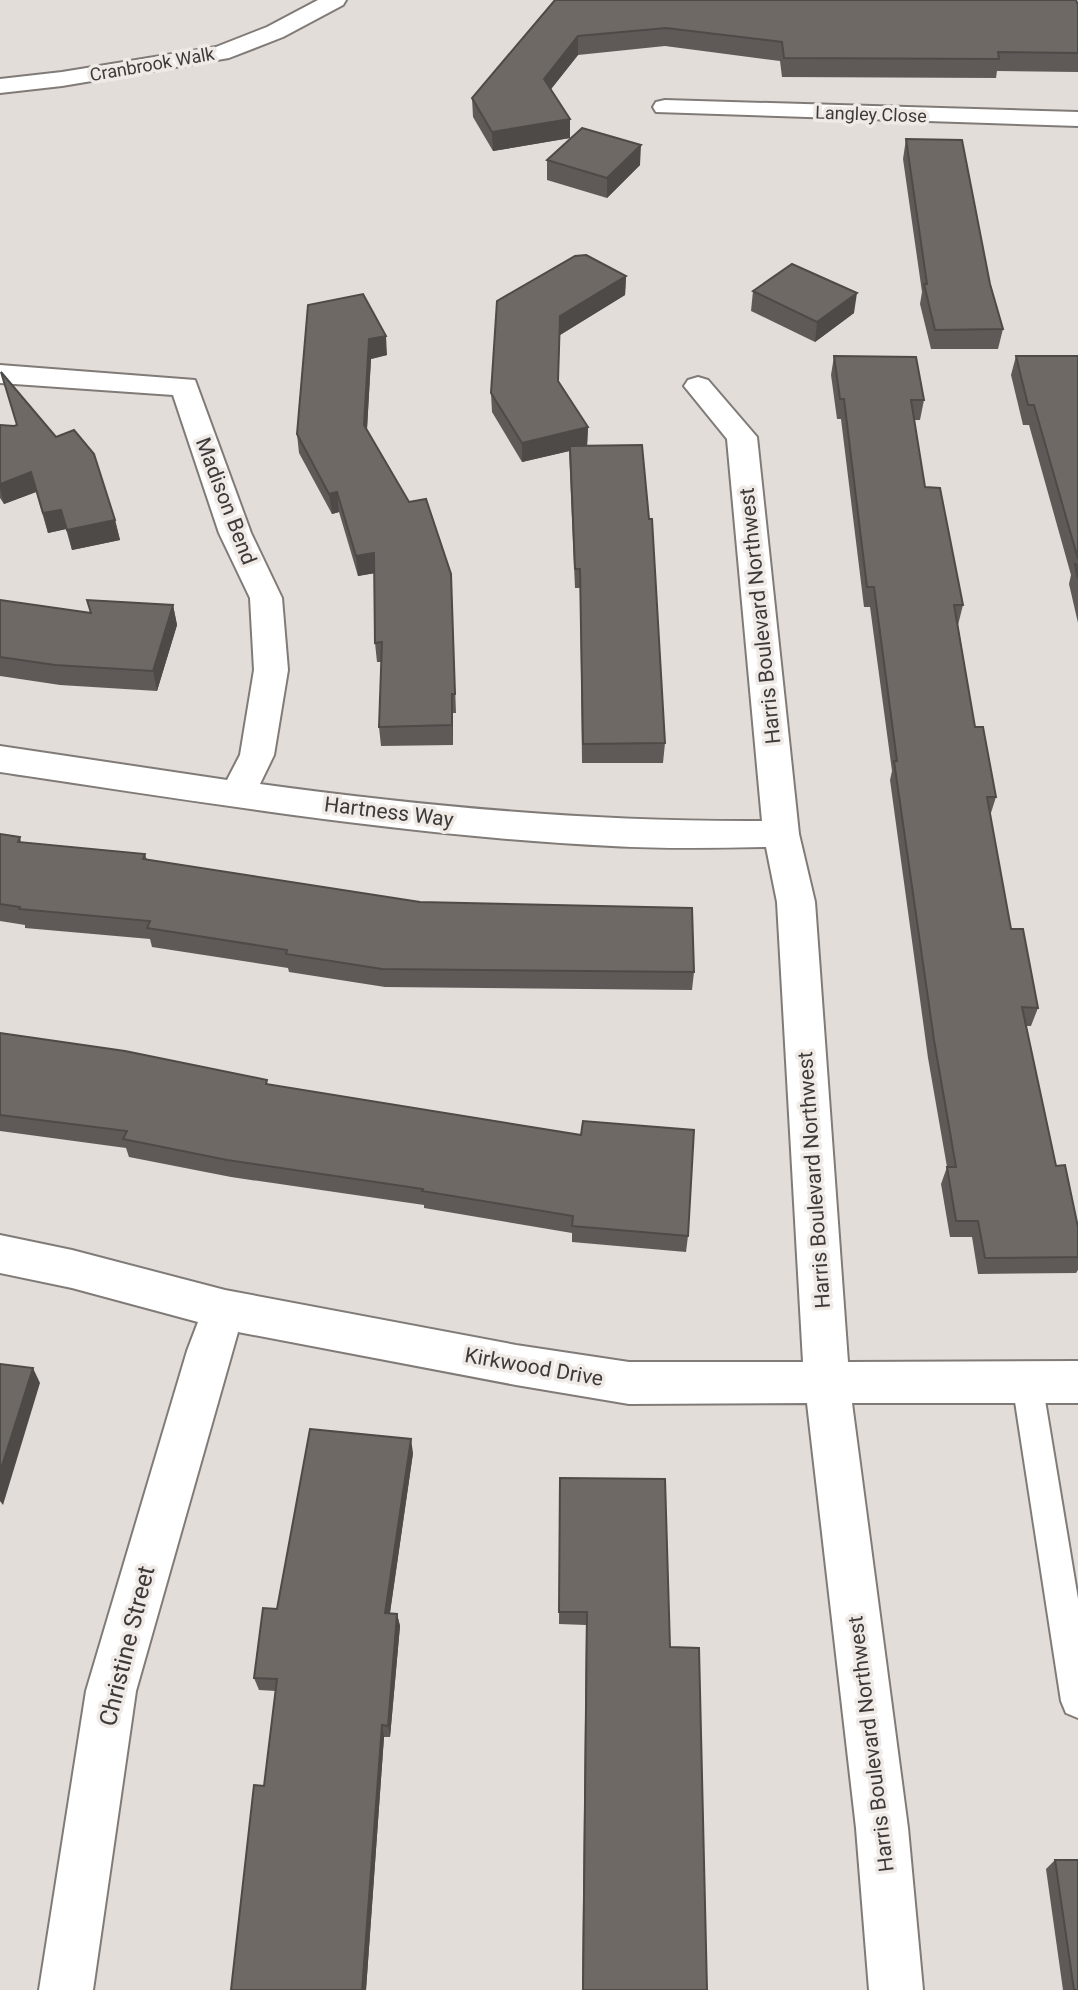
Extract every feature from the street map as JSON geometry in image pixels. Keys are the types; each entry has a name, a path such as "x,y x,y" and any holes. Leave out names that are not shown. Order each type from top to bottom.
{"street":[{"name":"Cranbrook Walk","path":"0,86 62,79 222,53 275,32 335,0"},
{"name":"Langley Close","path":"665,107 1078,119"},
{"name":"Madison Bend","path":"0,374 145,386 185,386 235,533 266,598 271,670 257,755 238,794"},
{"name":"Harris Boulevard Northwest","path":"698,386 742,437 781,834 796,902 827,1384 882,1828 896,1990"},
{"name":"Hartness Way","path":"0,759 238,794 455,820 611,833 781,834"},
{"name":"Kirkwood Drive","path":"0,1254 72,1269 225,1310 516,1365 629,1383 1078,1382"},
{"name":"Christine Street","path":"66,1990 111,1691 209,1351 225,1310"}],"lane":[{"path":"1027,1382 1078,1701"}],"building":[{"path":"555,0 1076,0 1078,53 998,52 999,59 784,58 782,42 666,28 578,36 544,79 570,119 492,132 472,98"},
{"path":"582,128 641,145 607,178 547,160"},
{"path":"906,139 962,140 990,284 1003,329 935,330 924,284 927,284"},
{"path":"586,255 626,276 560,316 558,381 588,427 522,443 491,393 497,301 575,256"},
{"path":"792,264 857,293 817,322 753,291"},
{"path":"363,294 386,336 369,339 364,425 409,502 426,499 451,574 455,694 452,694 452,725 379,727 382,642 375,643 374,553 356,556 337,492 329,494 297,434 308,305"},
{"path":"834,356 916,357 924,400 911,400 925,487 940,488 963,605 954,605 975,727 983,727 996,797 987,797 1011,929 1023,929 1038,1008 1022,1007 1056,1166 1065,1165 1078,1227 1078,1257 985,1258 978,1221 956,1221 947,1167 956,1167 934,1040 894,761 897,761 874,587 867,587 844,399 840,399"},
{"path":"1016,356 1078,356 1078,559 1034,405 1028,405"},
{"path":"1,372 56,437 74,430 94,454 115,520 67,530 61,510 43,513 31,472 0,484 0,425 17,425"},
{"path":"642,445 649,519 652,519 665,743 583,744 580,569 575,569 570,446"},
{"path":"0,600 91,613 87,600 173,605 153,671 55,665 0,657"},
{"path":"0,834 20,837 18,842 145,854 143,859 420,902 692,908 694,972 382,969 286,954 287,950 147,928 150,921 19,909 20,907 0,904"},
{"path":"0,1033 125,1051 267,1080 266,1084 581,1135 583,1121 694,1130 688,1236 572,1226 573,1216 422,1191 423,1189 227,1160 123,1139 127,1131 0,1115"},
{"path":"0,1364 33,1368 0,1472"},
{"path":"310,1429 411,1439 385,1613 397,1614 388,1726 382,1725 362,1990 231,1990 254,1785 264,1786 277,1679 254,1678 263,1608 277,1609"},
{"path":"560,1478 665,1479 670,1647 699,1648 707,1990 583,1990 587,1612 559,1612"},
{"path":"1055,1860 1078,1860 1078,1990 1074,1990"}]}
